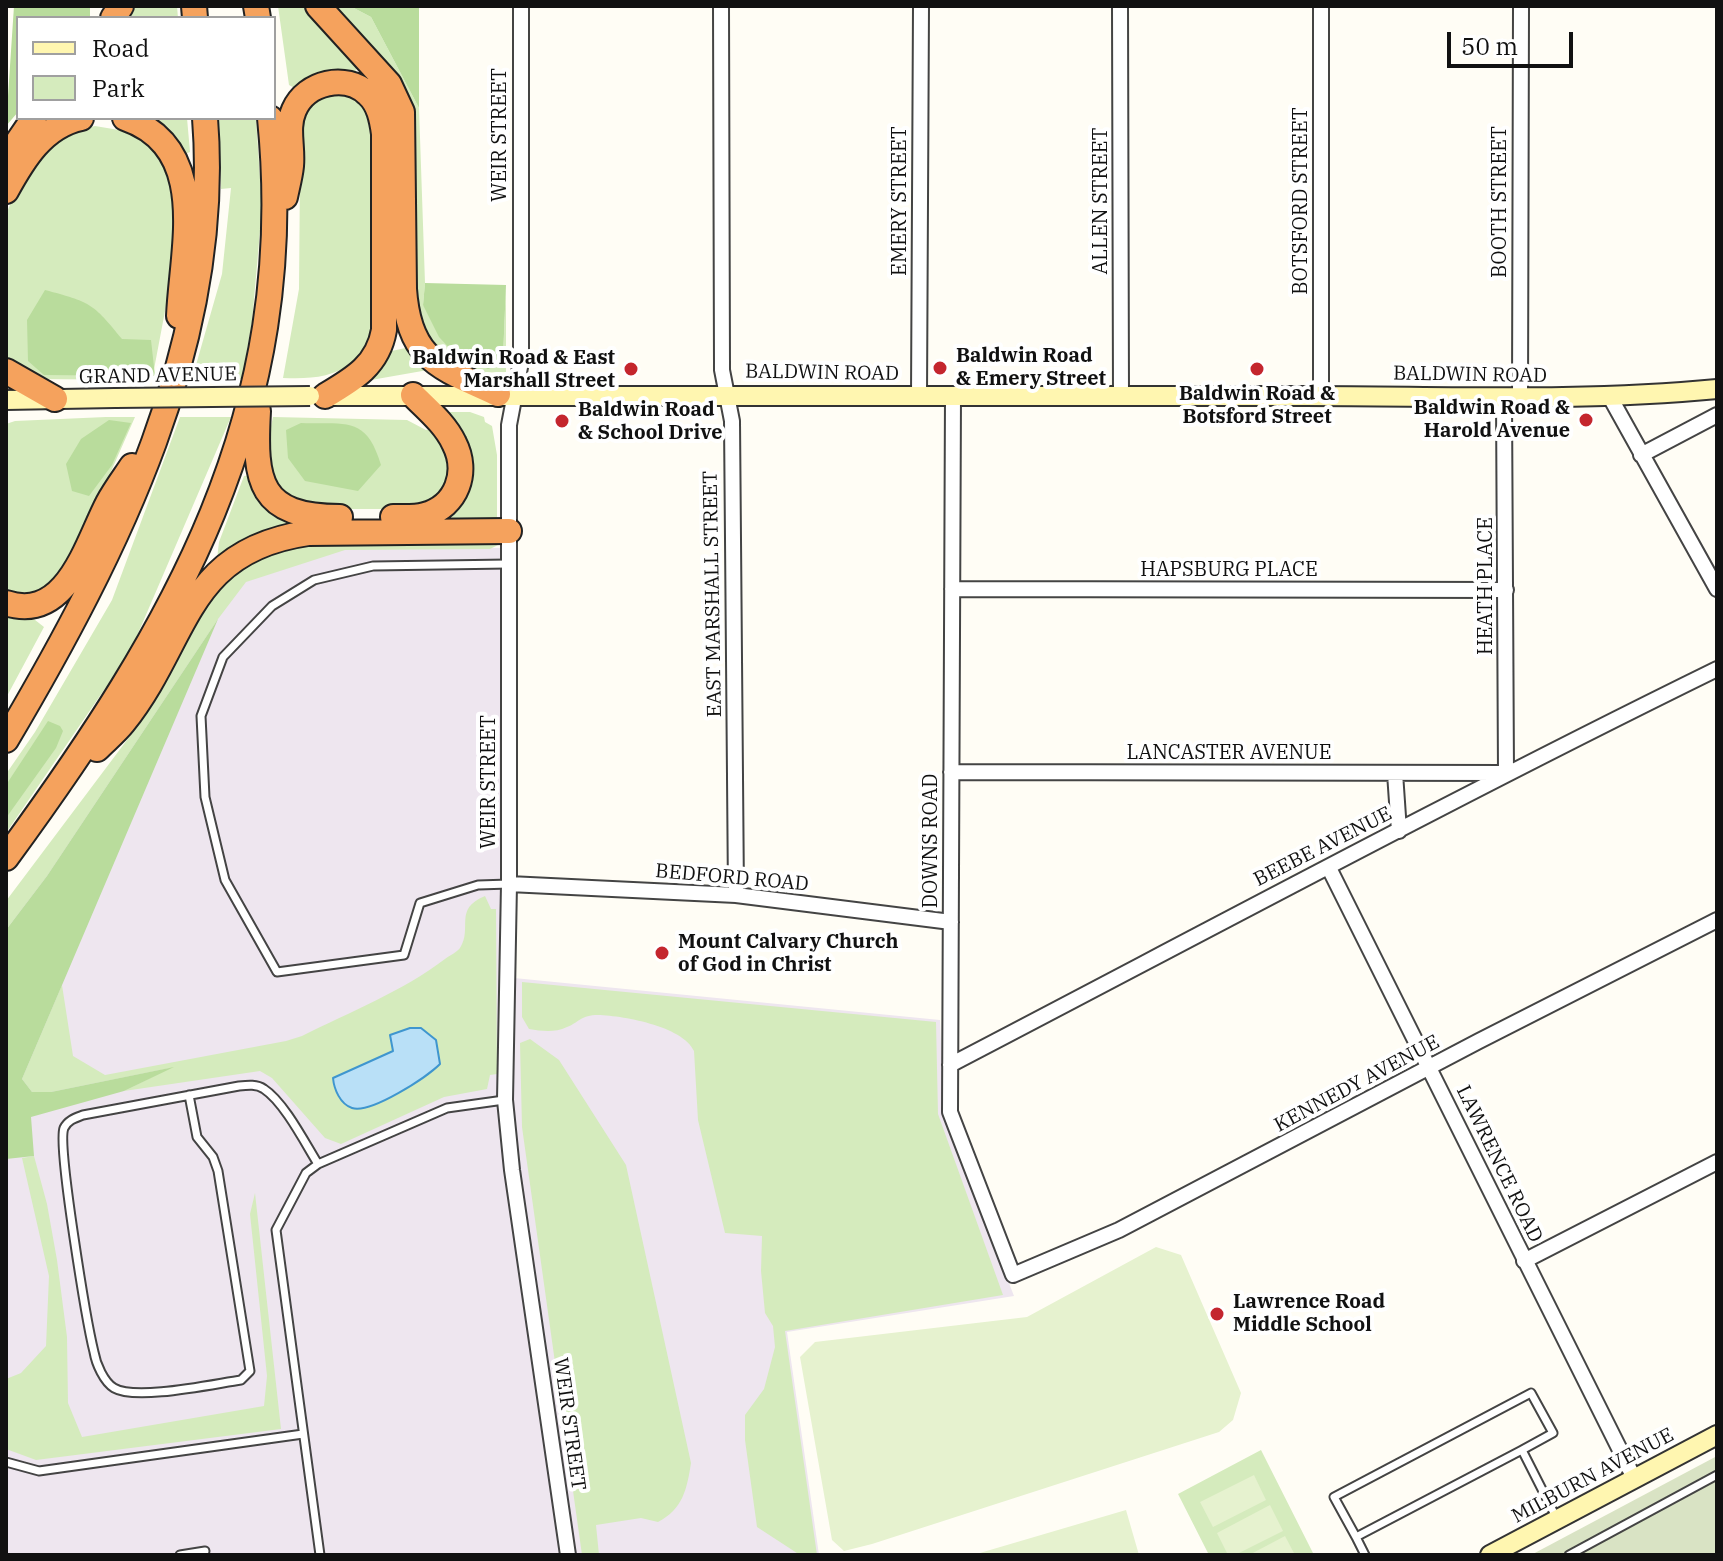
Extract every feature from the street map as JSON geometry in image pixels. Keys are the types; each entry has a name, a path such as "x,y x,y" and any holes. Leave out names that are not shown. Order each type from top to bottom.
{"highway":[{"path":"318,6 389,84 402,112 404,289 406,313 414,336 436,364 507,394"},
{"path":"6,858 126,685 183,579 231,465 251,404 273,258 291,166 289,134 294,108 305,95 320,85 339,82 359,87 374,101 383,122 384,330 379,350 369,366 318,396"},
{"path":"6,159 33,120"},
{"path":"6,191 22,163 43,138 75,120"},
{"path":"131,120 163,142 183,180 186,225 177,374"},
{"path":"6,740 85,596 138,482 177,374 193,308 203,246 207,185 205,120"},
{"path":"270,120 274,183 273,258"},
{"path":"262,347 258,469 274,500 301,514 324,517 416,516 432,512 448,501 458,486 461,474 458,453 440,422 413,395"},
{"path":"6,371 55,399"},
{"path":"6,603 34,605 60,591 75,571 109,501 162,420"},
{"path":"58,787 123,723 191,604 218,572 238,557 264,544 308,533 509,531"}],"main road":[{"name":"BALDWIN ROAD","path":"318,396 1321,395 1512,399 1610,397 1717,389"},
{"name":"GRAND AVENUE","path":"6,400 318,396"},
{"name":"MILBURN AVENUE","path":"1490,1555 1717,1435"}],"street":[{"name":"WEIR STREET","path":"521,6 521,362 507,394 509,884 505,1100 512,1170 568,1555"},
{"name":"EAST MARSHALL STREET","path":"721,6 722,370 732,421 736,895"},
{"name":"EMERY STREET","path":"919,396 921,6"},
{"name":"ALLEN STREET","path":"1120,6 1121,397"},
{"name":"BOTSFORD STREET","path":"1321,6 1321,395"},
{"name":"BOOTH STREET","path":"1512,399 1521,6"},
{"name":"DOWNS ROAD","path":"953,395 952,1121 1013,1275"},
{"path":"1610,397 1717,589"},
{"name":"HEATH PLACE","path":"1506,773 1506,590 1512,399"},
{"path":"1641,455 1717,415"},
{"name":"HAPSBURG PLACE","path":"952,589 1506,590"},
{"name":"BEEBE AVENUE","path":"950,1065 1506,773 1717,669"},
{"name":"LANCASTER AVENUE","path":"951,772 1506,773"},
{"path":"1395,773 1399,831"},
{"name":"LAWRENCE ROAD","path":"1329,868 1634,1478"},
{"name":"BEDFORD ROAD","path":"509,884 736,895 951,922"},
{"name":"KENNEDY AVENUE","path":"1013,1275 1119,1230 1717,920"},
{"path":"1524,1261 1717,1162"}],"lane":[{"path":"508,564 373,566 314,580 272,606 223,657 201,716 205,797 225,880 277,972 404,955 420,903 478,885 509,884"},
{"path":"189,1095 197,1137 213,1157 218,1171 250,1371 241,1380 161,1392 125,1394 111,1387 94,1355 75,1237 62,1131 69,1120 189,1095 256,1085 266,1090 283,1109 318,1164"},
{"path":"320,1555 276,1230 306,1173 318,1164 447,1108 505,1100"},
{"path":"1356,1537 1553,1433 1531,1393 1334,1497 1365,1555"},
{"path":"6,1462 39,1471 303,1434"},
{"path":"1522,1450 1557,1519"},
{"path":"1573,1554 1717,1475"},
{"path":"180,1555 205,1551"}],"shaded area":[{"path":"341,547 513,548 514,978 940,1020 944,1116 1014,1296 787,1332 819,1555 6,1555 6,930 241,582"}],"green space":[{"path":"14,6 90,6 90,16 16,16 16,114 6,126"},
{"path":"133,6 177,6 178,16 126,16"},
{"path":"278,6 306,6 370,75 357,67 354,76 298,90 289,85"},
{"path":"327,6 350,6 371,17 419,108 425,283 423,305 503,358 506,285 506,372 467,373 442,361 413,308 411,122"},
{"path":"350,6 419,6 419,108 371,17"},
{"path":"335,92 359,98 374,120 376,341 358,365 354,362 320,376 283,378 299,289 300,173 297,134 303,112 316,98"},
{"path":"149,120 187,120 190,152 180,156"},
{"path":"219,120 256,120 262,208 252,322 242,379 192,379 222,274 231,188 221,189"},
{"path":"95,126 131,132 162,154 179,193 175,258 152,380 35,379 6,356 6,214 25,171 63,134"},
{"path":"425,283 506,285 503,358 498,365 488,369 456,355 439,337 423,305"},
{"path":"45,290 90,306 122,339 151,340 155,376 44,375 28,361 27,320"},
{"path":"410,347 428,370 371,380 387,352"},
{"path":"445,412 470,412 484,417 485,422 492,426 497,455 497,519 494,523 421,525 460,504"},
{"path":"135,417 64,578 33,598 6,592 6,424"},
{"path":"180,417 231,417 130,652 6,833 6,774 35,732 112,600"},
{"path":"273,417 407,420 426,430 435,428 448,447 452,478 438,502 418,509 308,509 283,499 264,459"},
{"path":"109,420 131,423 112,465 89,496 72,491 66,464 81,439"},
{"path":"301,423 342,424 361,430 375,449 381,465 358,491 305,481 288,458 286,430"},
{"path":"254,475 318,526 217,559 219,542 244,476"},
{"path":"305,541 494,541 498,545 490,549 345,550 246,582 218,619 47,876 6,930 6,901 130,736 202,609 228,578 264,553"},
{"path":"6,615 30,616 44,627 6,698"},
{"path":"218,619 22,1079 32,1092 51,1092 174,1067 124,1091 31,1117 34,1156 6,1159 6,930 47,876"},
{"path":"48,721 60,726 63,731 56,748 6,818 6,785"},
{"path":"485,896 491,909 496,909 497,1074 490,1075 487,1089 444,1097 341,1144 325,1138 272,1078 260,1071 124,1091 170,1068 51,1092 32,1092 22,1079 62,985 73,1056 105,1075 286,1041 394,991 429,971 460,948 466,913 475,901"},
{"path":"522,982 936,1022 938,1114 1003,1295 785,1331 817,1555 800,1555 757,1527 745,1440 745,1415 764,1389 775,1347 773,1326 765,1313 762,1236 725,1233 698,1120 694,1051 688,1042 665,1029 620,1017 595,1015 557,1030 529,1029 522,1017"},
{"path":"530,1039 559,1060 626,1165 691,1463 682,1497 666,1517 658,1522 641,1518 596,1525 599,1555 582,1555 522,1127 520,1043"},
{"path":"34,1156 57,1260 67,1337 68,1403 82,1437 264,1406 267,1376 250,1214 255,1193 281,1429 36,1460 6,1449 6,1379 21,1373 46,1346 49,1276 22,1158"},
{"path":"1156,1247 1181,1255 1241,1393 1233,1420 1219,1432 872,1544 844,1551 832,1540 800,1357 815,1342 1027,1317"},
{"path":"1261,1450 1314,1555 1209,1555 1178,1494"},
{"path":"1717,1456 1717,1555 1531,1555"},
{"path":"1254,1475 1266,1500 1213,1527 1200,1502"},
{"path":"1270,1505 1283,1531 1235,1555 1228,1555 1217,1533"},
{"path":"1126,1510 1139,1555 973,1555"},
{"path":"1285,1536 1295,1555 1249,1555"}],"water":[{"path":"410,1028 421,1028 436,1040 440,1064 385,1100 361,1108 352,1108 344,1103 336,1091 333,1078 393,1051 390,1035"}],"place":[{"name":"Baldwin Road & Emery Street","path":"940,368"},
{"name":"Baldwin Road & East Marshall Street","path":"631,369"},
{"name":"Baldwin Road & Botsford Street","path":"1257,369"},
{"name":"Baldwin Road & Harold Avenue","path":"1586,420"},
{"name":"Baldwin Road & School Drive","path":"562,421"},
{"name":"Mount Calvary Church of God in Christ","path":"662,953"},
{"name":"Lawrence Road Middle School","path":"1217,1314"}]}
